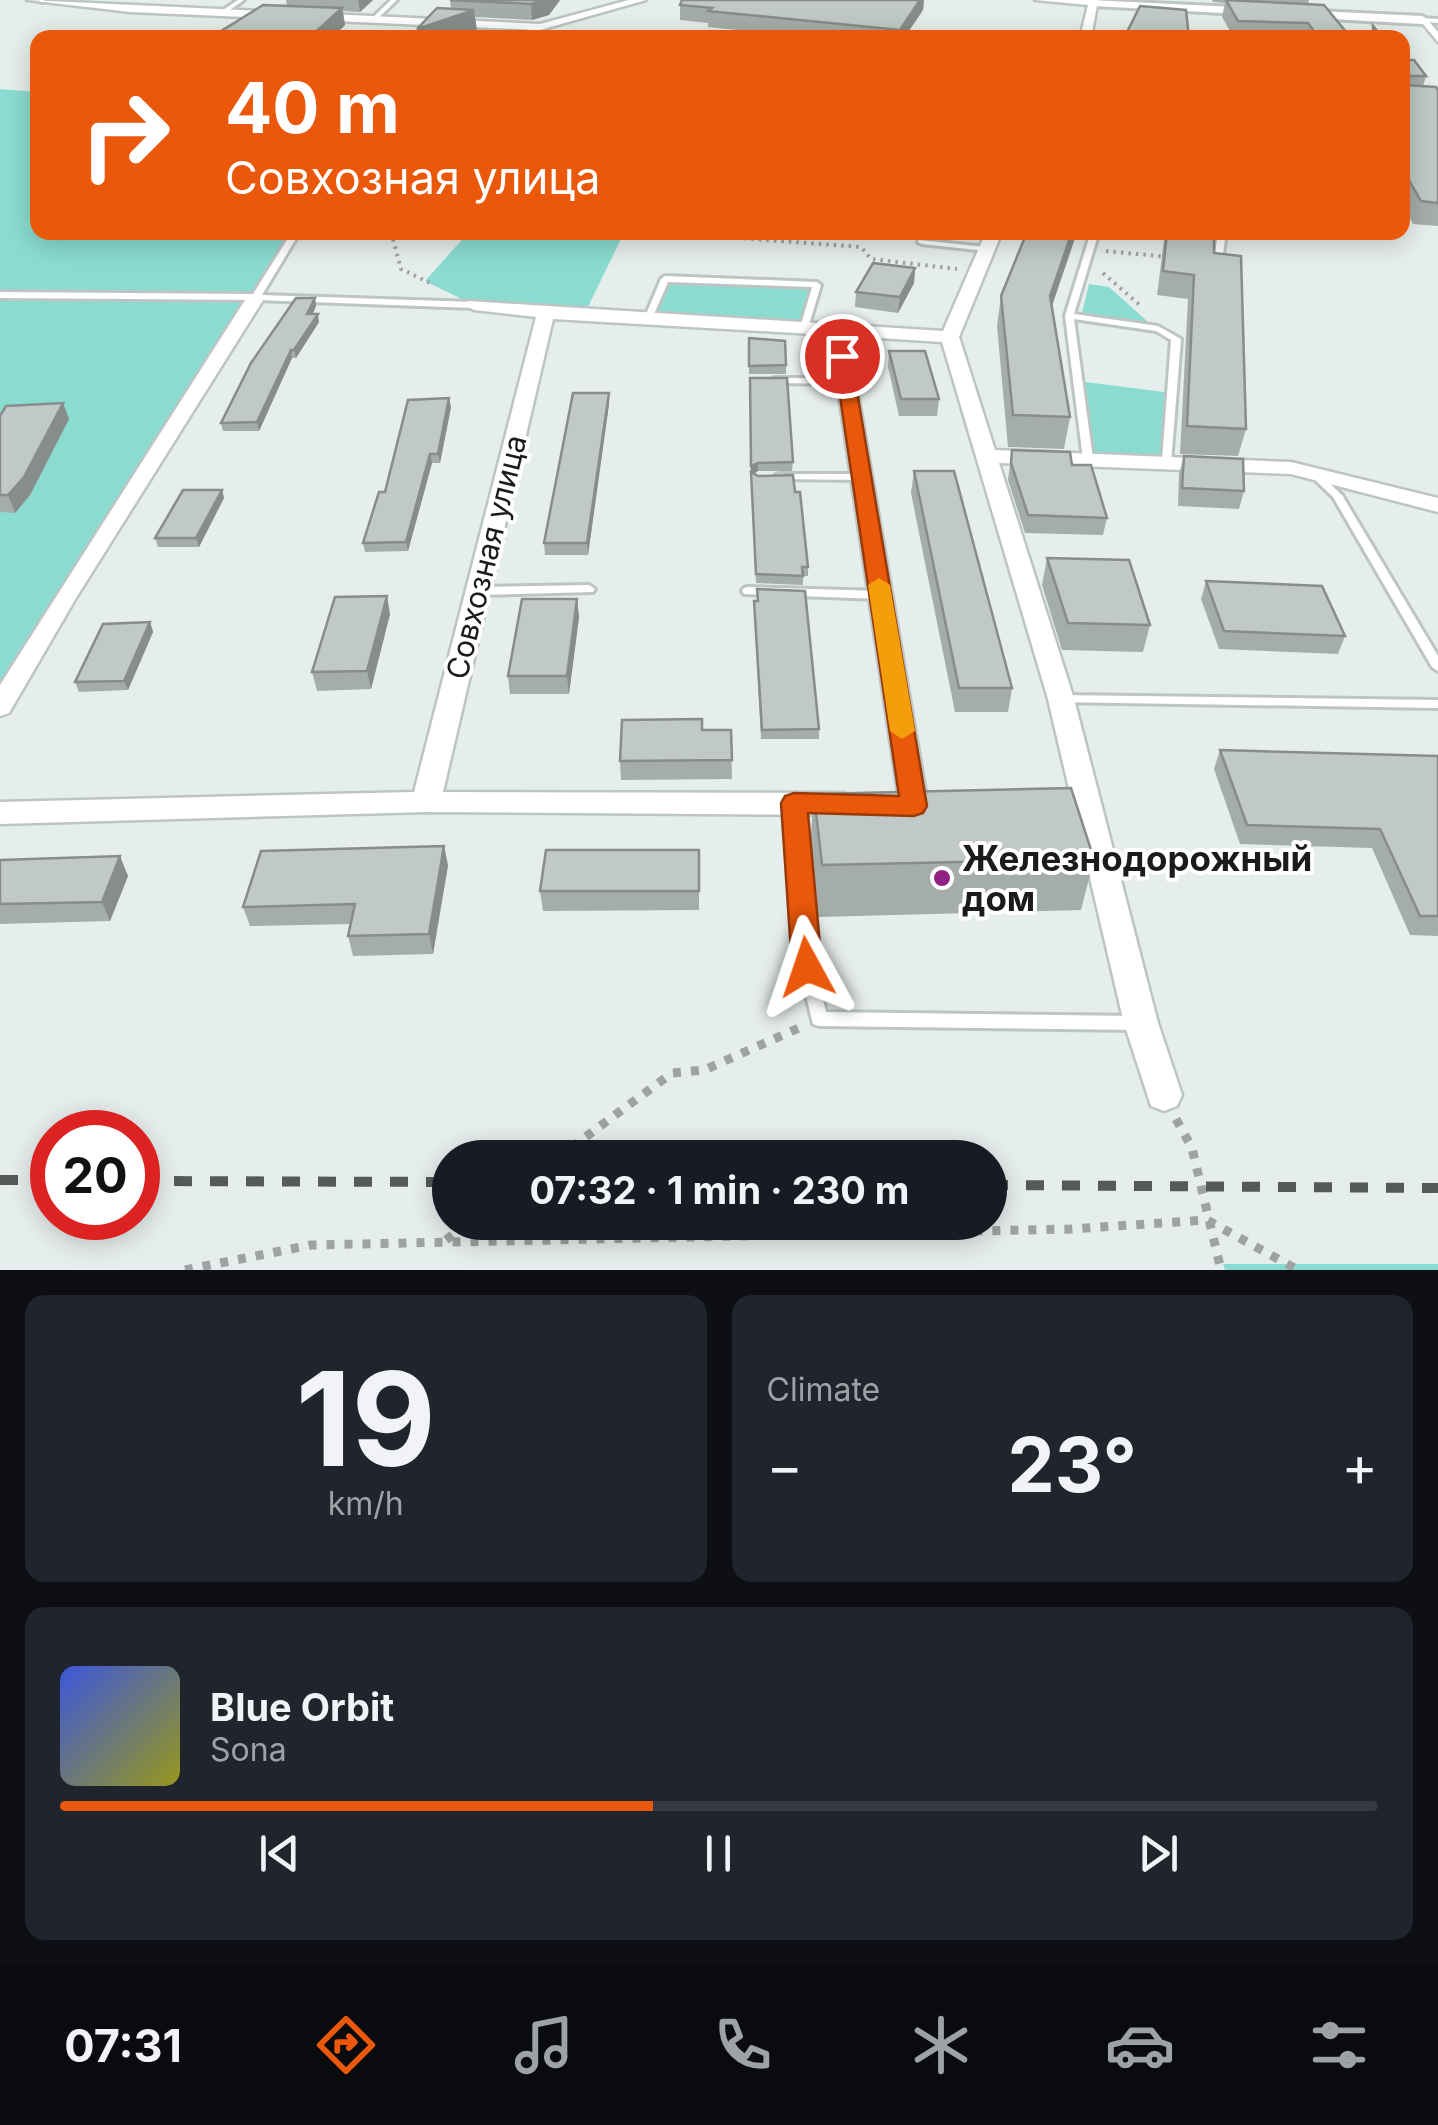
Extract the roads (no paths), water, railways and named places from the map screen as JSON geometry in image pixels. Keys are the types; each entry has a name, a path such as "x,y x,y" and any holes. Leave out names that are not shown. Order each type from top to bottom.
{"street":[{"path":"32,0 540,27 640,0"},
{"path":"1040,0 1430,20"},
{"path":"1407,0 1430,20 1438,39"},
{"path":"1086,30 1094,2"},
{"path":"985,251 950,337 1061,699 1075,806 1164,1096"},
{"path":"0,707 64,598 256,297"},
{"path":"474,305 546,313 950,337"},
{"name":"Совхозная улица","path":"426,802 546,313"},
{"path":"838,330 914,806"},
{"path":"985,456 1291,468 1438,505"},
{"path":"0,813 426,802 952,806"}],"lane":[{"path":"222,13 241,0"},
{"path":"372,21 394,0"},
{"path":"1268,2 1282,7"},
{"path":"529,30 540,27"},
{"path":"256,297 291,240"},
{"path":"1088,458 1069,316 1092,240"},
{"path":"1218,262 1221,240"},
{"path":"922,242 985,251"},
{"path":"648,319 665,278 816,285 804,328"},
{"path":"0,295 256,297 474,305"},
{"path":"1069,316 1172,334 1176,339 1167,461"},
{"path":"752,380 847,381"},
{"path":"1310,472 1338,495 1438,667"},
{"path":"771,478 862,478"},
{"path":"478,591 590,588"},
{"path":"748,591 881,595"},
{"path":"1061,699 1438,704"},
{"path":"794,803 807,967 819,1019 1140,1024"}],"railway":[{"path":"0,1180 30,1180"},
{"path":"160,1181 432,1182"},
{"path":"1007,1185 1438,1188"}],"place":[{"name":"Железнодорожный дом","path":"942,878"}]}
